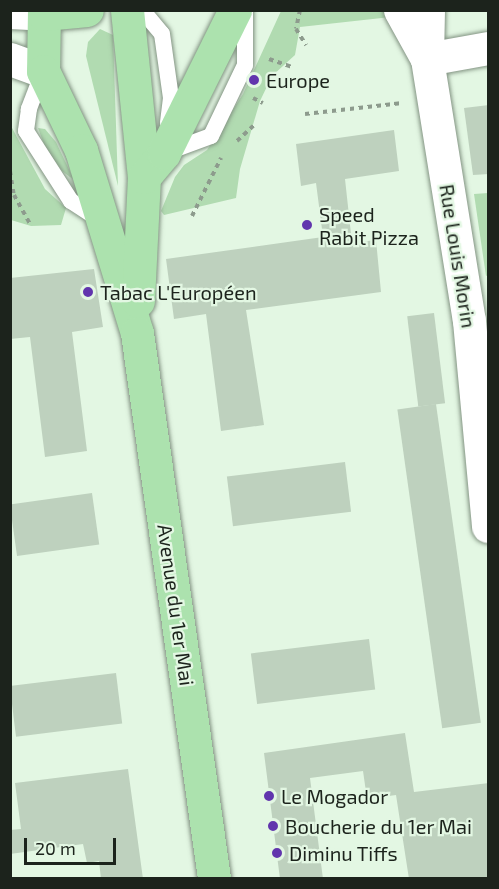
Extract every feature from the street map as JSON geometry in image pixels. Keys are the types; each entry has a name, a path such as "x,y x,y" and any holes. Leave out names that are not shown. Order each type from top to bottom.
{"main road":[{"path":"44,71 44,12 87,10"},
{"name":"Avenue du 1er Mai","path":"127,10 154,165 137,333"},
{"path":"154,165 235,10"},
{"name":"Avenue du 1er Mai","path":"44,71 81,150 106,223 137,333 214,879"}],"street":[{"name":"Rue Louis Morin","path":"400,10 427,59"},
{"name":"Rue Louis Morin","path":"428,10 430,22 427,59 469,321 486,464 489,526"},
{"path":"10,12 44,12"},
{"path":"427,59 489,48"},
{"path":"10,58 44,71"}],"lane":[{"path":"135,10 147,16 155,25 166,48 171,98 154,165"},
{"path":"154,165 211,136 245,65 245,10"}],"path":[{"path":"300,10 296,29 306,45"},
{"path":"305,114 411,102"},
{"path":"230,148 255,124"},
{"path":"192,216 223,155"},
{"path":"10,171 14,195 31,226"}],"green space":[{"path":"389,10 391,17 300,27 295,55 272,76 260,101 240,169 236,198 164,215 161,211 175,177 184,165 207,150 243,94 281,11"},
{"path":"100,29 113,35 118,186 86,56 88,42"},
{"path":"11,126 45,189 66,208 61,225 31,226 11,220"},
{"path":"38,128 45,129 56,142 74,180 62,171 45,147"},
{"path":"488,193 488,275 486,276 474,194"}],"building":[{"path":"489,105 489,174 473,175 464,108"},
{"path":"394,130 399,171 345,179 352,243 376,240 381,292 246,310 264,425 221,431 206,314 174,319 166,259 323,237 316,183 301,186 296,144"},
{"path":"94,269 103,327 72,332 87,451 45,457 30,337 10,339 10,278"},
{"path":"434,313 445,403 418,407 407,316"},
{"path":"436,404 481,723 442,728 397,409"},
{"path":"345,462 351,512 233,526 227,477"},
{"path":"92,493 99,544 17,556 10,505"},
{"path":"369,639 375,690 257,704 251,654"},
{"path":"116,673 122,724 16,737 10,686"},
{"path":"405,733 414,792 489,783 489,879 409,879 396,795 367,799 363,771 310,778 323,879 280,879 264,753"},
{"path":"128,769 143,879 101,879 99,861 87,863 83,844 10,854 10,830 21,829 15,783"}],"place":[{"name":"Europe","path":"254,80"},
{"name":"Speed Rabit Pizza","path":"307,225"},
{"name":"Tabac L'Européen","path":"88,292"},
{"name":"Le Mogador","path":"269,796"},
{"name":"Boucherie du 1er Mai","path":"273,826"},
{"name":"Diminu Tiffs","path":"277,853"}]}
